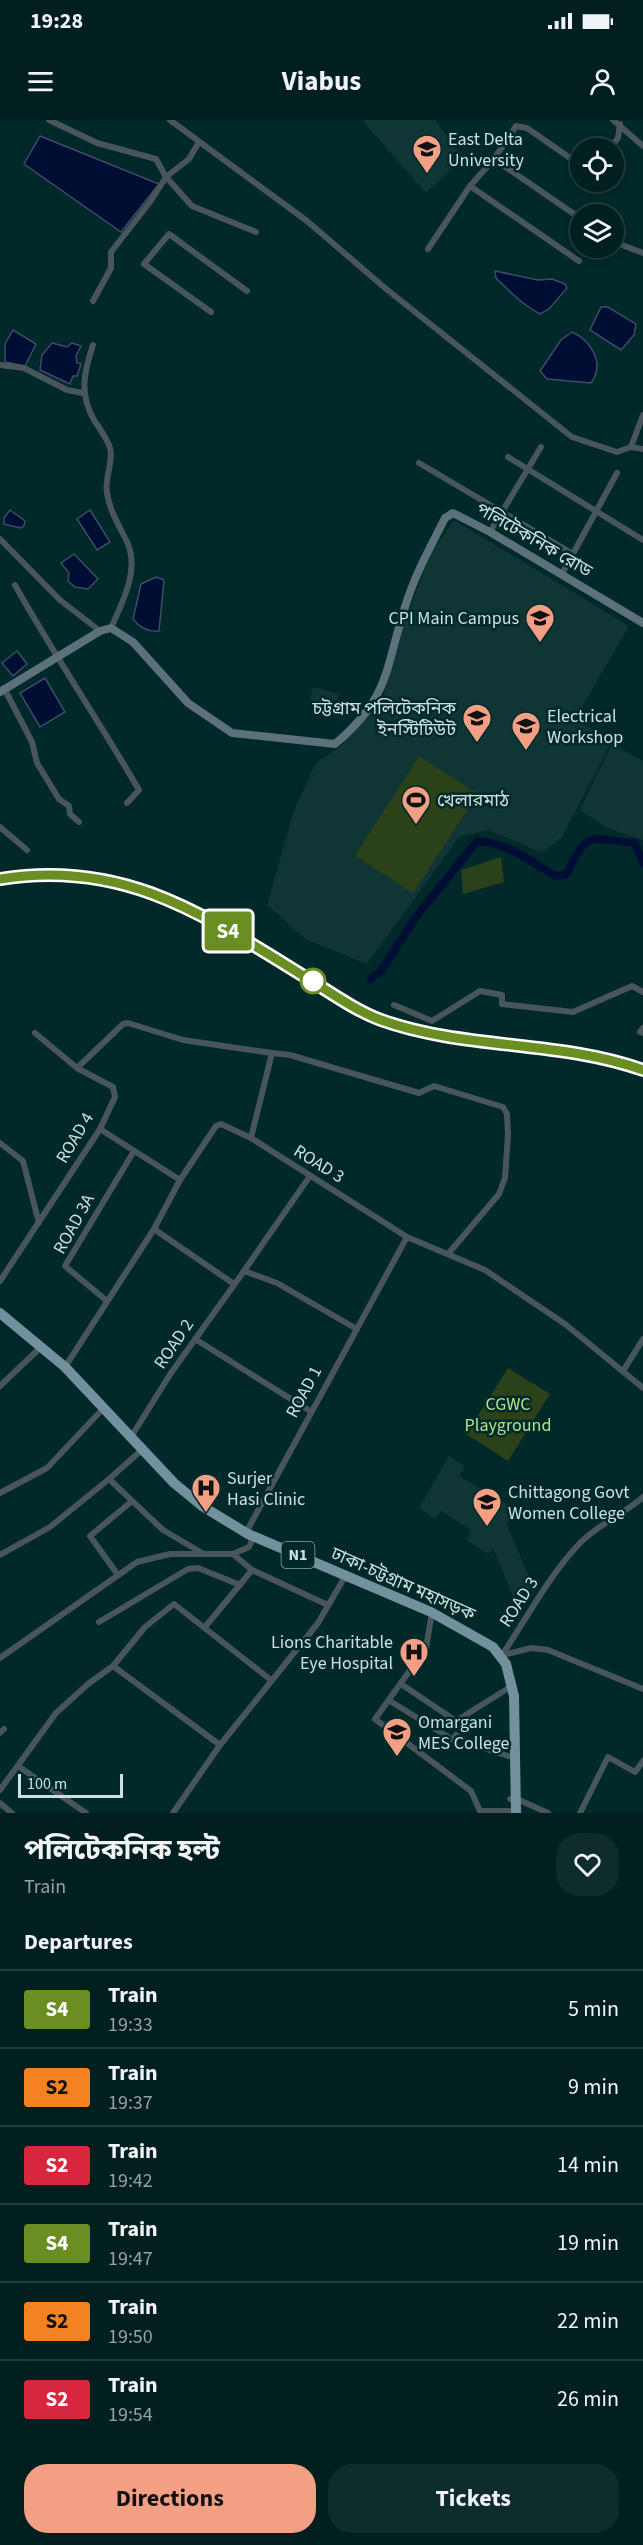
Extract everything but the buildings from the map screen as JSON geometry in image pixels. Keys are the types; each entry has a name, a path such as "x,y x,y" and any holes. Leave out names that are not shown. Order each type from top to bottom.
{"highway":[{"name":"ঢাকা-চট্টগ্রাম মহাসড়ক","path":"0,1313 39,1349 99,1413 141,1451 195,1506 250,1538 430,1618 490,1652 499,1663 507,1689 508,1756 512,1798"},
{"name":"ঢাকা-চট্টগ্রাম মহাসড়ক","path":"0,1322 65,1367 131,1437 141,1451"},
{"name":"ঢাকা-চট্টগ্রাম মহাসড়ক","path":"250,1538 441,1617 484,1640 502,1655 514,1696 512,1812"}],"main road":[{"name":"পলিটেকনিক রোড","path":"111,628 133,642 188,703 232,733 334,744 351,730 380,694 405,605 445,518 453,513 490,532 643,623"},
{"path":"2,690 100,631 111,628"}],"street":[{"path":"49,120 97,143 156,159 166,177 192,206 256,232"},
{"path":"170,120 307,221 385,288 572,437 617,452 631,447 643,449"},
{"path":"613,120 643,146"},
{"path":"618,138 620,124"},
{"path":"428,249 470,186 494,159 516,126 522,126 570,158"},
{"path":"93,301 111,268 111,252 150,202 166,177 189,159 199,142"},
{"path":"494,159 570,211"},
{"path":"470,186 579,261"},
{"path":"211,312 144,264 169,234 247,291"},
{"path":"624,246 643,253"},
{"path":"93,345 85,370 83,393 89,412 110,449 106,491 115,522 128,545 131,559 124,598 111,628"},
{"path":"0,365 24,368 67,390 83,393"},
{"path":"631,447 643,415"},
{"path":"490,532 541,447"},
{"path":"508,457 643,540"},
{"path":"419,463 573,554"},
{"path":"562,574 617,473"},
{"path":"0,539 60,600 100,631"},
{"path":"15,585 56,657 99,722 139,790 127,803"},
{"path":"2,690 32,742 37,763 59,799 69,806 70,814 79,822"},
{"path":"0,827 27,850"},
{"path":"394,1005 432,1021 480,991 502,994 502,1004 573,1012 632,986 643,992"},
{"path":"77,1068 116,1030 128,1023 183,1040 290,1055 419,1093 434,1086 502,1107 507,1114 508,1134 505,1178 498,1194 448,1254"},
{"path":"643,1028 640,1032 643,1033"},
{"name":"ROAD 4","path":"0,1281 100,1130 115,1091 112,1087 77,1068 35,1033"},
{"path":"250,1138 272,1053"},
{"name":"ROAD 3","path":"65,1367 154,1229 180,1179 216,1126 221,1124 229,1125 406,1237 485,1270 565,1324 643,1388"},
{"path":"100,1130 180,1179"},
{"path":"0,1143 23,1161 39,1223"},
{"name":"ROAD 3A","path":"107,1301 66,1266 134,1151"},
{"name":"ROAD 2","path":"131,1437 195,1339 310,1176"},
{"path":"154,1229 234,1284"},
{"name":"ROAD 1","path":"233,1554 245,1550 310,1411 406,1237"},
{"path":"244,1271 277,1283 355,1328"},
{"path":"195,1339 310,1411"},
{"path":"623,1371 643,1339"},
{"path":"0,1386 39,1349"},
{"path":"0,1493 47,1468 99,1413"},
{"path":"0,1555 50,1527 141,1451"},
{"path":"109,1479 163,1530 203,1553"},
{"name":"ROAD 3","path":"502,1655 540,1594 578,1545 598,1527 643,1497"},
{"path":"118,1575 90,1536 132,1501"},
{"path":"0,1658 137,1562 170,1554 233,1554 252,1570 328,1605"},
{"path":"99,1622 188,1569 198,1568 240,1585"},
{"path":"206,1628 252,1570"},
{"path":"173,1813 220,1745 318,1623 343,1580"},
{"path":"0,1790 56,1713 88,1684 114,1666 145,1627 174,1604 271,1680"},
{"path":"430,1618 426,1648 375,1719 471,1791 480,1811 512,1812"},
{"path":"502,1655 531,1648 548,1650 641,1688 643,1680"},
{"path":"114,1666 220,1745"},
{"path":"401,1684 456,1721 507,1689"},
{"path":"390,1701 453,1740 456,1735 474,1745 508,1756"},
{"path":"580,1813 608,1756 635,1772 643,1761"},
{"path":"18,1766 86,1813"},
{"path":"512,1798 548,1813"},
{"path":"0,1803 12,1813"}],"shaded area":[{"name":"East Delta University","path":"362,120 435,120 463,157 426,193"},
{"name":"চট্টগ্রাম পলিটেকনিক ইনস্টিটিউট","path":"454,520 629,626 575,719 612,741 562,837 542,853 488,830 459,837 367,964 305,939 267,905 294,810 316,763 341,746 383,697 400,631 424,571 433,550"},
{"path":"313,687 339,694 334,710 309,703"},
{"path":"612,744 643,761 643,840 607,828 580,810"},
{"name":"Chittagong Govt Women College","path":"449,1456 465,1466 459,1476 515,1509 507,1524 533,1587 513,1597 493,1548 488,1554 466,1540 471,1530 441,1511 435,1519 419,1508"}],"green space":[{"name":"খেলারমাঠ","path":"419,756 478,794 413,893 355,856"},
{"path":"501,857 504,882 463,894 461,870"},
{"name":"CGWC Playground","path":"508,1368 550,1394 508,1461 466,1434"}],"water":[{"path":"40,136 159,184 121,232 24,164"},
{"path":"495,271 538,280 552,279 565,284 567,288 549,309 540,314 506,288 496,278"},
{"path":"601,307 608,307 636,324 634,335 621,350 590,330"},
{"path":"13,330 36,344 25,366 5,362 5,344"},
{"path":"572,332 585,341 594,354 597,368 591,383 547,379 540,371 561,340"},
{"path":"52,343 67,347 72,343 81,346 76,356 77,363 81,364 77,376 73,376 70,384 40,370 42,355"},
{"path":"10,510 25,521 24,526 20,528 4,524 4,518"},
{"path":"90,510 110,542 97,550 77,519"},
{"path":"74,554 98,579 88,589 75,587 68,581 69,573 61,563"},
{"path":"156,577 164,580 159,631 151,631 133,619 141,584"},
{"path":"17,651 27,664 13,676 2,663"},
{"path":"45,678 65,712 40,727 20,693"}],"waterway":[{"path":"371,979 381,971 416,917 477,841 508,849 555,876 567,874 580,849 592,840 635,843 643,863"}],"railway":[{"path":"0,879 44,875 85,877 123,885 160,897 230,931 351,1005 381,1020 413,1030 578,1054 611,1060 643,1070"}],"train":[{"name":"S4","path":"0,879 44,874 74,875 122,883 160,895 195,912 380,1019 436,1035 580,1054 643,1070"}],"place":[{"name":"East Delta University","path":"427,174"},
{"name":"CPI Main Campus","path":"540,644"},
{"name":"চট্টগ্রাম পলিটেকনিক ইনস্টিটিউট","path":"477,744"},
{"name":"Electrical Workshop","path":"526,752"},
{"name":"খেলারমাঠ","path":"416,826"},
{"name":"Surjer Hasi Clinic","path":"206,1514"},
{"name":"Chittagong Govt Women College","path":"487,1528"},
{"name":"Lions Charitable Eye Hospital","path":"414,1678"},
{"name":"Omargani MES College","path":"397,1758"}]}
